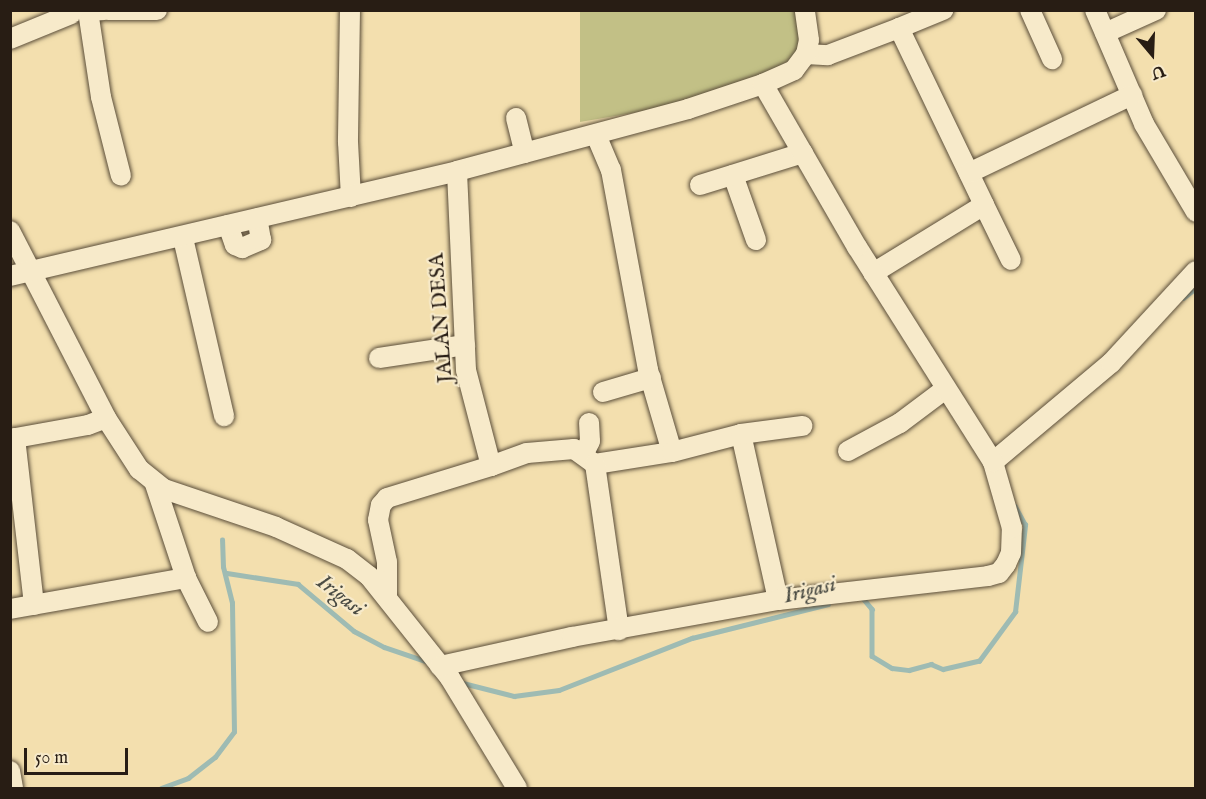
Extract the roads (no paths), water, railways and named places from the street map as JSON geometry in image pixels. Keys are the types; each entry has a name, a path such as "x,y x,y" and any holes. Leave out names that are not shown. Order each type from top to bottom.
{"street":[{"path":"10,39 88,11 157,10"},
{"path":"350,10 348,142 351,197"},
{"path":"20,273 183,238 228,225 457,171 596,135 763,84 794,70 806,54 809,40 805,10"},
{"path":"806,54 828,55 943,10"},
{"path":"1030,10 1052,59"},
{"path":"1095,10 1132,95 1170,173 1194,206"},
{"path":"1105,33 1155,10"},
{"path":"88,11 101,97 121,176"},
{"path":"899,28 1011,260"},
{"path":"445,672 619,630 778,600 999,573 1011,553 1012,528 993,462 944,390 763,84"},
{"path":"969,173 1132,95"},
{"path":"516,118 525,153"},
{"path":"596,135 611,170 651,378 672,452"},
{"path":"700,185 803,153"},
{"name":"JALAN DESA","path":"457,171 465,345 475,412 491,466"},
{"path":"733,175 756,240"},
{"path":"873,273 984,206"},
{"path":"10,231 20,273 106,418 139,468 155,484 315,543 347,560 387,595 445,672 517,789"},
{"path":"183,238 224,416"},
{"path":"993,462 1111,363 1196,271"},
{"path":"379,358 465,345"},
{"path":"603,392 651,378"},
{"path":"848,451 900,423 944,390"},
{"path":"34,605 13,438 88,425 106,418"},
{"path":"589,423 590,459 619,630"},
{"path":"387,595 387,562 378,520 381,505 387,498 543,450 574,448 590,459 672,452 741,434 802,426"},
{"path":"741,434 778,600"},
{"path":"155,484 186,578 208,622"},
{"path":"10,609 186,578"},
{"path":"10,771 13,789"}],"waterway":[{"name":"Irigasi","path":"1183,298 1196,288"},
{"name":"Irigasi","path":"862,597 872,609 872,656 892,668 909,670 931,664 943,669 979,661 1015,612 1025,525 1015,507"},
{"name":"Irigasi","path":"161,788 188,778 215,757 234,732 232,603 223,567 222,540"},
{"name":"Irigasi","path":"227,573 298,584 354,631 384,647 428,662"},
{"name":"Irigasi","path":"459,682 514,696 559,690 692,638 828,604"}]}
